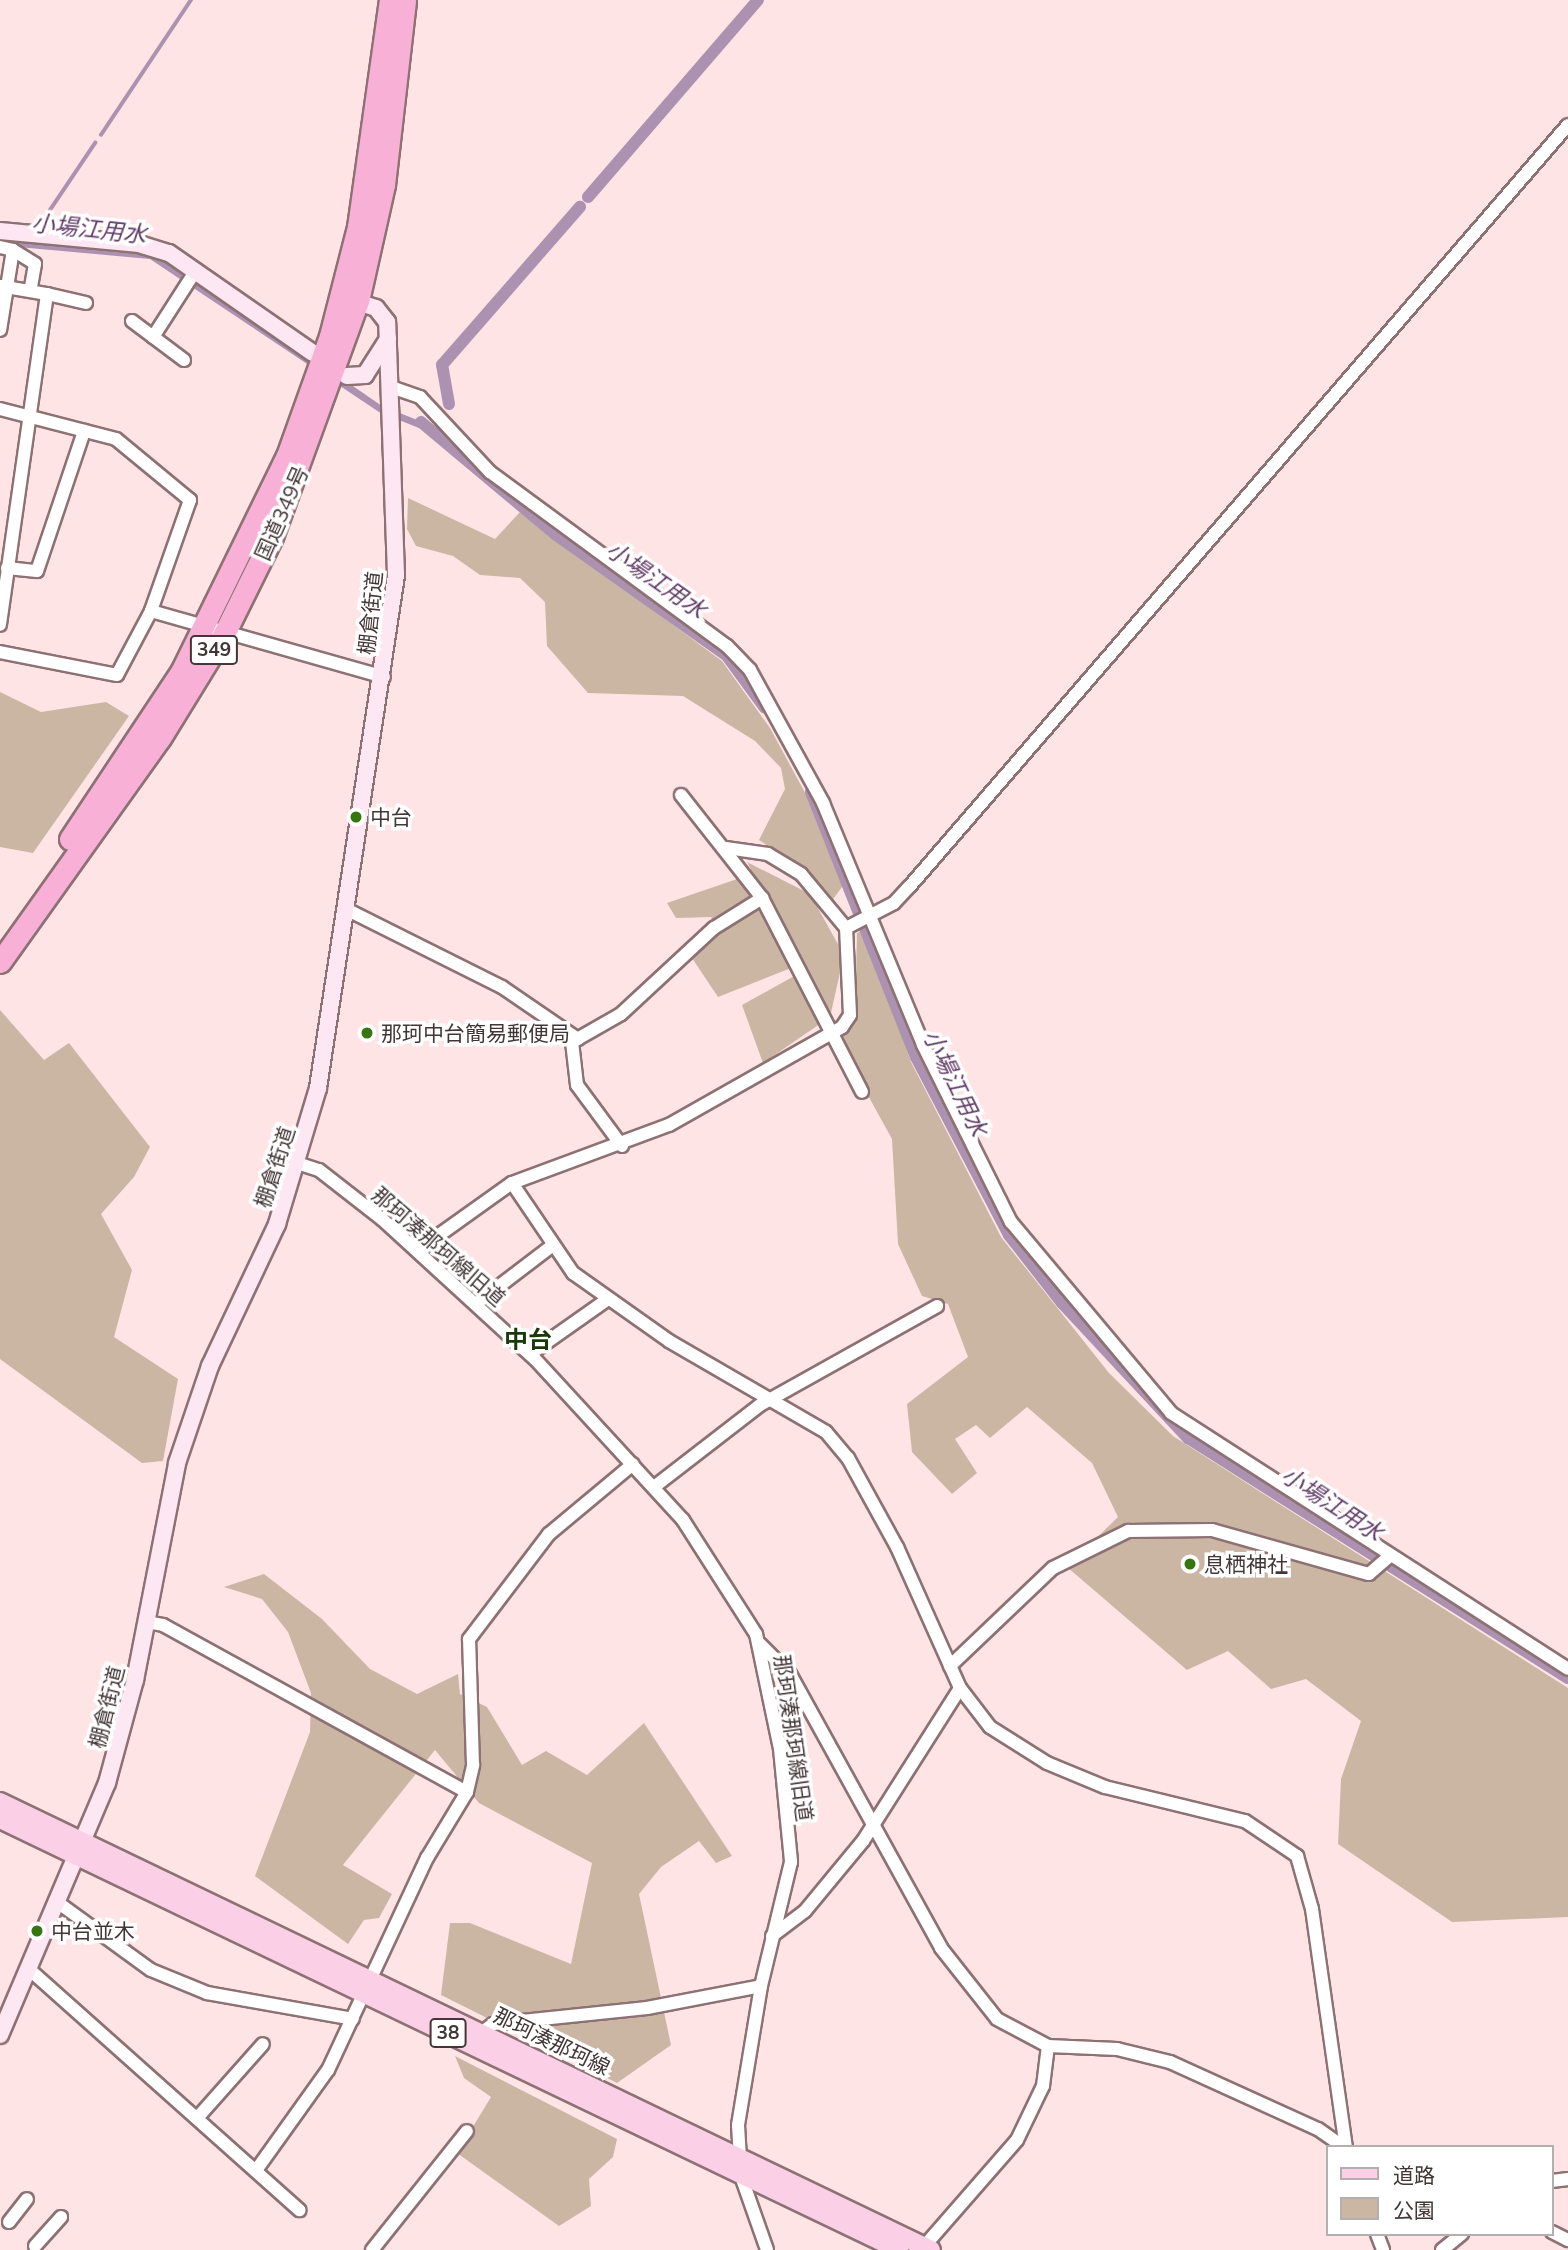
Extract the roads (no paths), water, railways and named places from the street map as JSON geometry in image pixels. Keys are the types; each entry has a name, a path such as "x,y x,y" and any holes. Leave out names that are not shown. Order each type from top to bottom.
{"highway":[{"name":"国道349号","path":"350,299 378,123 390,0"},
{"name":"国道349号","path":"0,962 160,738 305,460 384,185 405,0"},
{"name":"国道349号","path":"0,937 214,631"}],"main road":[{"name":"那珂湊那珂線","path":"0,1802 84,1850 367,1986 741,2176 899,2250"},
{"name":"那珂湊那珂線","path":"0,1819 84,1850"},
{"name":"那珂湊那珂線","path":"367,1986 481,2033 925,2249"}],"street":[{"path":"418,1250 512,1184 551,1165 622,1146 830,1032 850,1015 860,921 911,886 1568,125"},
{"path":"0,231 139,244 313,353"},
{"path":"0,330 6,248 35,264 30,291"},
{"path":"153,337 192,276"},
{"path":"4,286 86,303"},
{"path":"0,625 27,414 47,294"},
{"name":"棚倉街道","path":"0,2035 84,1850 123,1736 193,1411 277,1224 318,1087 384,677 397,537 388,339 383,314 350,299"},
{"path":"132,321 184,360"},
{"path":"347,376 365,375 388,339"},
{"path":"391,387 420,397 490,472 727,646 750,670 818,792 860,921 1011,1222 1039,1262 1195,1433 1386,1561 1568,1669"},
{"path":"0,410 27,414 130,447 190,500 151,611 117,675 0,652"},
{"path":"7,568 37,571 85,431"},
{"path":"0,511 14,513"},
{"path":"151,611 384,677"},
{"path":"681,795 727,848 762,898 862,1092"},
{"path":"727,848 768,854 801,874 860,921"},
{"path":"622,1146 573,1076 572,1042 621,1014 714,929 762,898"},
{"path":"348,910 502,987 578,1039"},
{"name":"那珂湊那珂線旧道","path":"297,1163 319,1170 418,1250 530,1354 654,1487 707,1551 760,1644 791,1862 761,1986 742,2089 738,2157 741,2176 767,2250"},
{"path":"512,1184 573,1273 608,1299 770,1403 811,1421 848,1458 960,1688 990,1727 1047,1763 1105,1787 1245,1821 1297,1856 1312,1909 1345,2145"},
{"path":"477,1303 553,1244"},
{"path":"530,1354 608,1299"},
{"path":"654,1487 770,1403 937,1306"},
{"path":"257,2169 328,2070 354,2019 367,1986 467,1792 473,1765 469,1639 548,1534 633,1464"},
{"path":"950,1666 1053,1568 1128,1531 1212,1530 1369,1574 1386,1561"},
{"path":"146,1622 163,1625 467,1792"},
{"path":"760,1644 790,1674 966,1983 1013,2032 1048,2046 1117,2049 1170,2062 1318,2129 1342,2145"},
{"path":"772,1937 834,1879 873,1821 900,1792 960,1688"},
{"path":"60,1904 150,1970 207,1993 354,2019"},
{"path":"30,1970 199,2116 299,2210"},
{"path":"481,2033 492,2024 647,2008 761,1986"},
{"path":"199,2116 263,2044"},
{"path":"925,2249 985,2183 1017,2140 1043,2086 1048,2046"},
{"path":"372,2250 467,2131"},
{"path":"9,2222 27,2199"},
{"path":"35,2246 61,2217"},
{"path":"1442,2250 1460,2236"}],"waterway":[{"path":"101,135 191,0"},
{"path":"588,197 758,0"},
{"path":"40,225 95,143"},
{"path":"449,404 442,365 580,207"},
{"name":"小場江用水","path":"421,422 555,534 727,656 765,708"},
{"name":"小場江用水","path":"811,792 916,1057 1009,1235 1062,1303 1188,1438 1568,1678"}],"place":[{"name":"中台","path":"356,817"},
{"name":"那珂中台簡易郵便局","path":"367,1033"},
{"name":"息栖神社","path":"1190,1564"},
{"name":"中台並木","path":"37,1931"}],"district":[{"name":"中台","path":"528,1340"}]}
